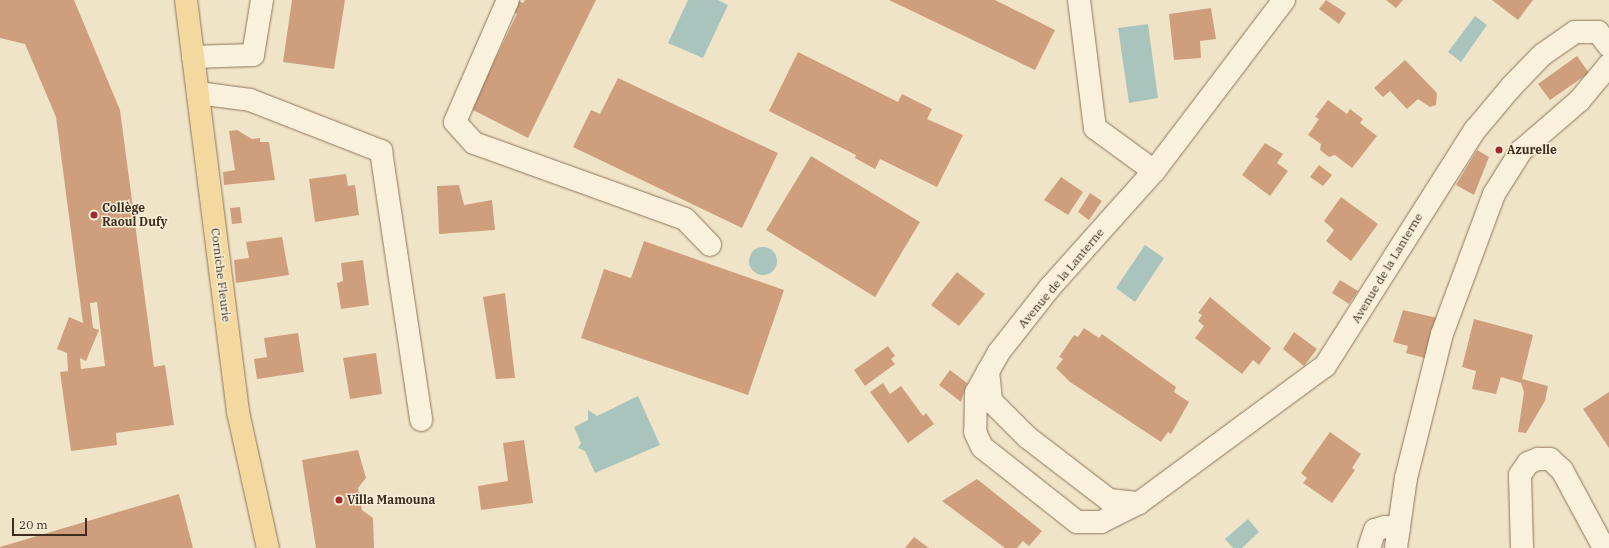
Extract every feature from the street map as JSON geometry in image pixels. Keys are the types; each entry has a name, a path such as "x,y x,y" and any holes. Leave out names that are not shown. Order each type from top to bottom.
{"main road":[{"name":"Corniche Fleurie","path":"186,0 238,412 268,548"}],"street":[{"path":"193,57 253,54 262,0"},
{"path":"508,0 455,122 474,143 686,219 710,245"},
{"path":"1079,0 1094,128 1154,171"},
{"name":"Avenue de la Lanterne","path":"1284,0 1154,171 1051,286 988,369 976,393 974,413 975,432 982,447 1077,522 1101,522 1139,503 1325,366 1475,130 1542,55 1575,32 1598,32 1609,43"},
{"path":"1397,539 1406,478 1442,334 1494,194 1521,151 1579,101 1609,65"},
{"path":"198,93 250,100 381,151 421,420"},
{"path":"988,369 991,401 1027,437 1109,500 1139,503"},
{"path":"1522,548 1520,475 1528,463 1538,459 1550,460 1562,470 1604,548"},
{"path":"1369,548 1375,530 1385,527 1397,539"}],"water":[{"path":"688,0 718,0 728,5 703,58 668,43"},
{"path":"1475,16 1487,25 1461,62 1448,52"},
{"path":"1148,24 1158,98 1129,103 1118,28"},
{"path":"1145,245 1164,258 1135,302 1116,288"},
{"path":"763,247 773,251 777,261 773,271 763,275 753,271 749,261 753,251"},
{"path":"638,396 660,445 595,473 585,451 578,448 581,443 574,427 588,420 588,410 597,416"},
{"path":"1248,519 1259,532 1242,548 1233,548 1225,539"}],"building":[{"path":"0,0 74,0 120,110 154,367 165,365 174,425 116,433 117,445 71,451 60,372 68,371 67,353 57,349 69,317 83,323 56,117 25,44 0,38","holes":["97,302 105,366 81,369 80,358 86,361 99,330 93,328 90,303"]},
{"path":"292,0 345,0 334,69 283,62"},
{"path":"517,0 523,3 525,0 596,0 528,138 471,109 517,14 511,10"},
{"path":"889,0 995,0 1055,30 1035,70"},
{"path":"1326,0 1346,13 1339,24 1319,9"},
{"path":"1386,0 1403,0 1396,8"},
{"path":"1492,0 1533,0 1518,20"},
{"path":"1211,8 1216,39 1200,41 1201,58 1174,60 1169,14"},
{"path":"798,52 898,102 902,94 932,109 927,119 963,135 937,187 880,159 875,169 855,158 856,155 769,111"},
{"path":"1577,56 1589,73 1550,100 1538,84"},
{"path":"1405,60 1437,93 1436,105 1430,107 1418,99 1407,109 1390,91 1383,97 1374,88"},
{"path":"618,78 778,153 742,228 573,147 591,110 600,114"},
{"path":"1328,100 1347,114 1350,109 1363,119 1360,123 1377,136 1352,168 1335,155 1329,157 1320,150 1321,144 1308,135 1319,119 1315,117"},
{"path":"237,130 252,139 260,138 260,142 269,142 275,180 224,185 223,172 235,170 229,131"},
{"path":"1265,143 1283,154 1277,163 1288,171 1270,196 1242,175"},
{"path":"1477,150 1489,157 1474,195 1456,185"},
{"path":"811,156 920,222 875,297 766,230"},
{"path":"1319,165 1332,175 1323,186 1310,177"},
{"path":"346,174 348,186 355,185 359,215 315,222 309,179"},
{"path":"1061,177 1083,192 1068,215 1044,200"},
{"path":"459,185 464,205 492,200 495,230 439,234 437,186"},
{"path":"1090,193 1102,201 1089,220 1078,212"},
{"path":"1341,197 1378,224 1351,261 1326,241 1334,230 1324,221"},
{"path":"240,207 242,223 232,224 230,208"},
{"path":"282,237 289,275 236,283 234,260 249,258 246,242"},
{"path":"644,241 784,290 748,395 581,338 604,269 631,278"},
{"path":"363,260 369,305 341,309 337,283 343,281 341,263"},
{"path":"957,272 985,294 959,326 931,305"},
{"path":"1340,280 1358,291 1349,304 1332,293"},
{"path":"505,293 515,378 496,379 483,297"},
{"path":"1210,297 1271,348 1259,365 1253,360 1242,374 1195,338 1204,326 1198,321 1202,315 1198,313"},
{"path":"1403,310 1437,318 1425,358 1406,353 1408,346 1393,342"},
{"path":"1474,319 1533,335 1522,379 1548,386 1545,401 1526,433 1518,432 1524,392 1521,383 1501,377 1496,394 1472,389 1476,371 1462,367"},
{"path":"1084,328 1099,338 1102,334 1176,387 1174,392 1189,402 1171,434 1168,432 1161,442 1070,382 1056,368 1063,359 1059,357 1074,335 1078,337"},
{"path":"1294,332 1317,349 1304,366 1283,349"},
{"path":"298,333 304,372 257,379 254,359 267,357 264,338"},
{"path":"888,346 895,356 891,359 895,364 865,386 854,370"},
{"path":"376,353 382,394 350,399 343,358"},
{"path":"950,370 967,383 961,402 939,385"},
{"path":"883,383 890,394 901,386 923,416 926,413 934,424 908,443 870,392"},
{"path":"1609,392 1609,448 1583,409"},
{"path":"1330,432 1361,454 1352,468 1355,470 1332,503 1303,483 1307,478 1301,473"},
{"path":"524,440 533,503 481,510 478,486 508,481 503,443"},
{"name":"Villa Mamouna","path":"358,450 366,478 358,488 362,510 373,518 374,548 316,548 302,460"},
{"path":"977,479 1042,531 1029,546 1023,541 1017,548 1005,548 942,501"},
{"path":"179,494 193,548 0,548 0,547"},
{"path":"914,537 929,548 905,548"}],"place":[{"name":"Azurelle","path":"1499,150"},
{"name":"Collège Raoul Dufy","path":"94,215"},
{"name":"Villa Mamouna","path":"339,500"}]}
